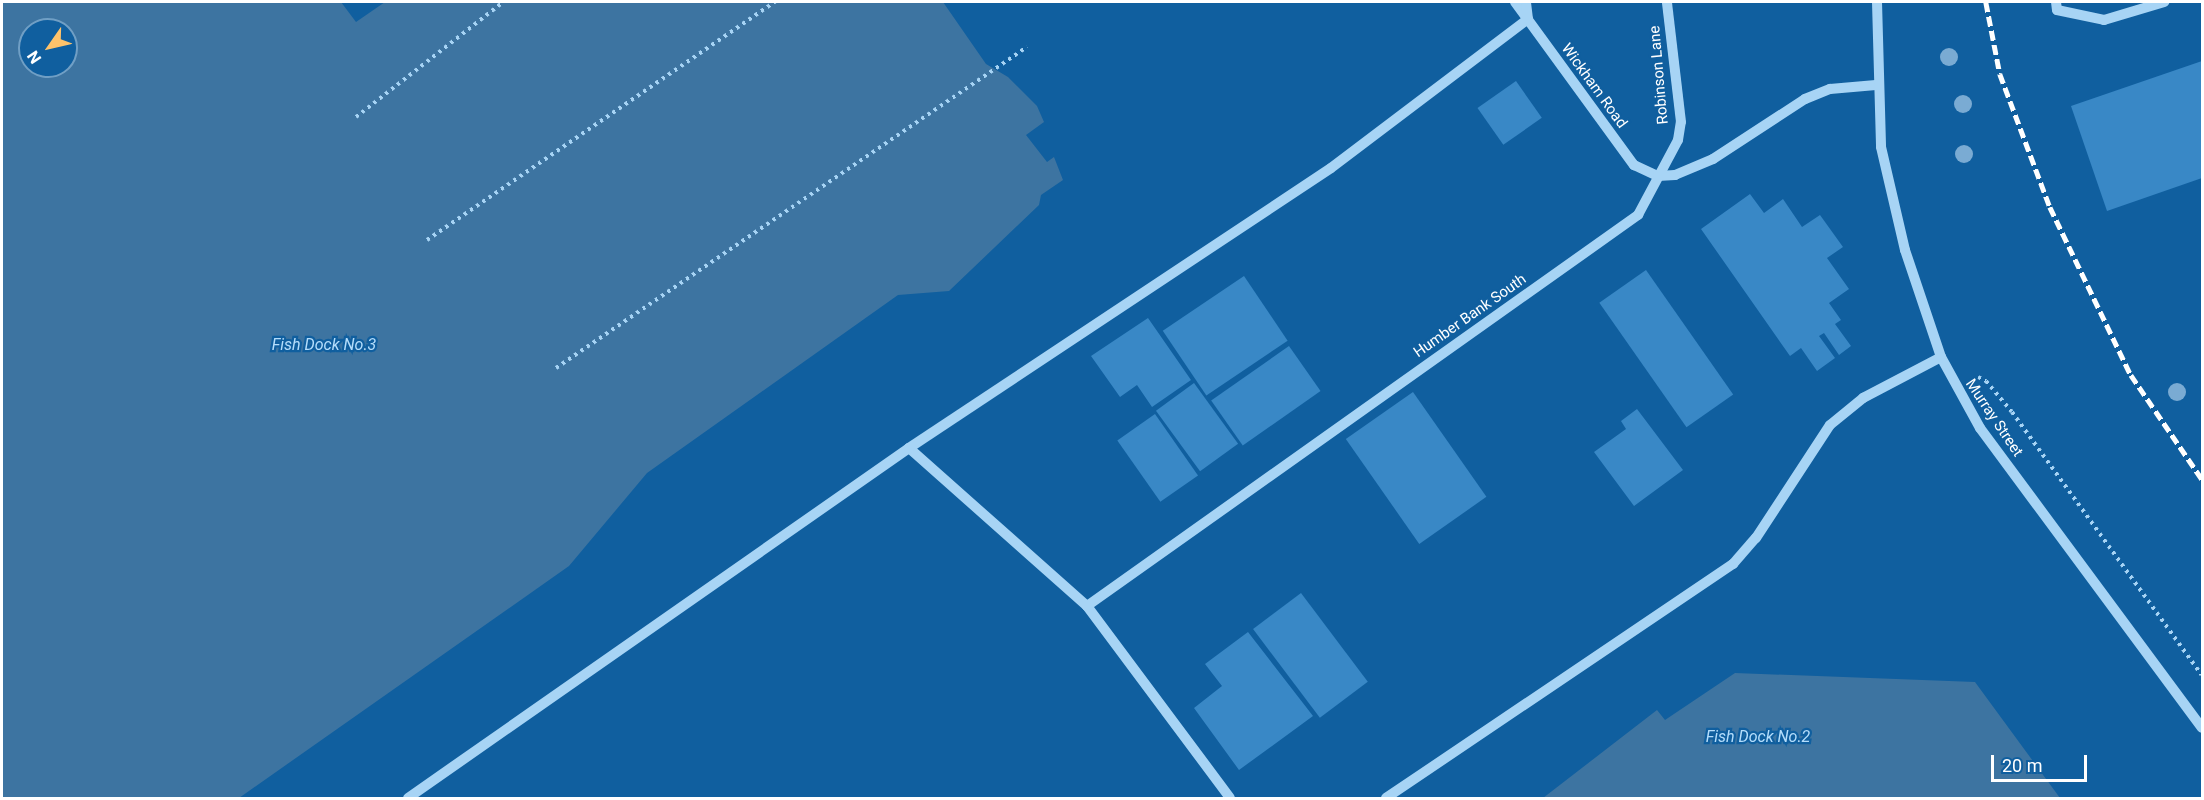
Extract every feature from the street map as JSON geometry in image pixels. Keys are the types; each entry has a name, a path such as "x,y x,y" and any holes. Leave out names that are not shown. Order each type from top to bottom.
{"street":[{"name":"Wickham Road","path":"1515,2 1634,165 1658,176"},
{"path":"408,798 909,448 1331,168 1528,20 1526,2"},
{"name":"Robinson Lane","path":"1658,176 1678,140 1681,122 1667,2"},
{"name":"Murray Street","path":"1877,2 1876,85 1881,147 1890,195 1941,357 1980,428 2202,728"},
{"path":"2056,2 2057,10 2104,20 2164,2"},
{"path":"1658,176 1675,175 1713,159 1805,99 1830,89 1876,85"},
{"name":"Humber Bank South","path":"1087,606 1638,215 1658,176"},
{"path":"1386,798 1732,564 1756,538 1830,425 1863,398 1941,357"},
{"path":"909,448 1087,606 1230,798"}],"path":[{"path":"356,117 503,2"},
{"path":"427,240 775,2"},
{"path":"556,368 1027,47"},
{"path":"1941,357 1986,381 2202,675"}],"water":[{"name":"Fish Dock No.3","path":"2,2 341,2 356,22 385,2 943,2 986,64 1008,77 1037,106 1044,122 1026,135 1047,162 1054,157 1063,180 1041,195 1039,205 949,291 898,295 647,473 569,566 239,798 2,798"},
{"name":"Fish Dock No.2","path":"1735,673 1975,682 2060,798 1543,798 1657,710 1665,720"}],"building":[{"path":"2202,61 2202,178 2107,211 2071,106"},
{"path":"1516,81 1542,118 1503,145 1477,108"},
{"path":"1750,194 1764,213 1783,199 1802,227 1820,215 1843,247 1827,258 1849,289 1829,303 1841,320 1835,324 1851,346 1839,355 1824,333 1819,336 1835,358 1817,371 1801,348 1790,356 1701,229"},
{"path":"1646,270 1733,395 1686,427 1599,303"},
{"path":"1244,276 1288,341 1206,395 1163,331"},
{"path":"1148,318 1191,380 1152,407 1137,385 1120,397 1091,356"},
{"path":"1289,346 1321,391 1243,446 1211,400"},
{"path":"1194,383 1238,444 1200,471 1156,411"},
{"path":"1413,392 1486,497 1419,544 1346,439"},
{"path":"1637,409 1683,470 1634,506 1594,452 1626,429 1621,421"},
{"path":"1155,414 1198,475 1160,502 1117,440"},
{"path":"1301,593 1368,682 1320,718 1253,629"},
{"path":"1248,632 1313,716 1239,770 1194,708 1222,686 1205,664"}],"railway":[{"path":"1986,2 2000,74 2050,207 2131,375 2202,479"}]}
